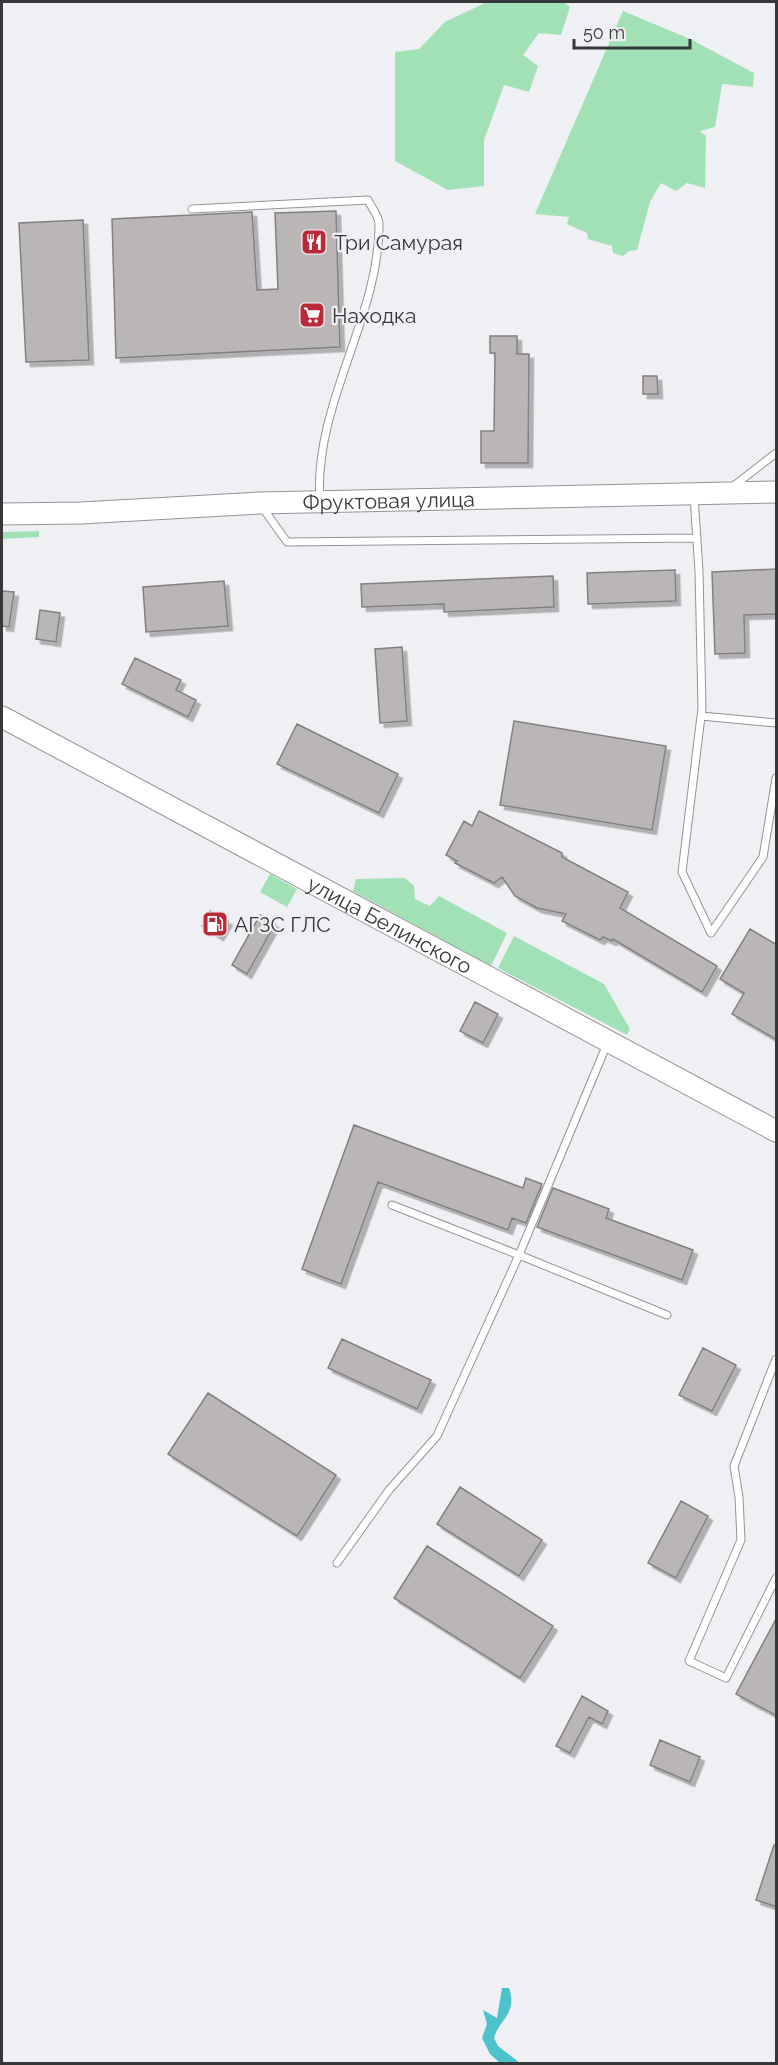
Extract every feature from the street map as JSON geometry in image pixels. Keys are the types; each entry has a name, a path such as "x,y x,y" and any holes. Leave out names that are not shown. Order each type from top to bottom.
{"main road":[{"name":"Фруктовая улица","path":"2,514 81,513 259,503 777,492"},
{"name":"улица Белинского","path":"2,717 777,1131"}],"lane":[{"path":"192,209 368,200 379,222 370,288 329,422 319,484 320,502"},
{"path":"724,493 777,453"},
{"path":"694,494 701,716 682,872 711,933 763,857 777,778"},
{"path":"259,503 287,542 697,538"},
{"path":"701,716 777,723"},
{"path":"337,1563 389,1490 436,1436 519,1255 608,1041"},
{"path":"392,1204 667,1315"},
{"path":"777,1359 734,1466 739,1497 741,1540 689,1661 726,1678 777,1578"}],"green space":[{"path":"487,2 564,2 570,7 561,35 539,33 523,55 538,66 529,92 504,85 484,140 484,186 448,190 395,161 395,52 419,49 445,22"},
{"path":"623,11 690,39 754,73 753,87 722,84 715,127 700,131 706,136 705,188 687,183 676,191 661,183 650,202 637,250 629,251 623,256 613,253 612,246 588,239 587,233 567,224 569,217 535,214"},
{"path":"39,531 39,537 2,539 2,532"},
{"path":"270,874 297,889 287,907 260,892"},
{"path":"405,878 414,886 415,899 430,906 439,896 507,933 491,966 353,891 356,879"},
{"path":"514,936 604,984 630,1029 627,1035 498,968"}],"water":[{"path":"502,1988 509,1988 511,2004 494,2038 498,2046 520,2063 500,2063 490,2054 482,2038 487,2024 483,2010 497,2018"}],"building":[{"path":"336,211 340,347 116,358 112,219 252,212 257,290 278,289 275,213"},
{"path":"83,220 89,360 26,362 19,223"},
{"path":"490,336 517,336 517,354 529,354 528,463 481,463 481,431 494,431 495,353 490,353"},
{"path":"643,376 657,376 658,394 643,394"},
{"path":"777,569 777,614 744,615 745,653 715,654 712,572"},
{"path":"675,570 676,601 588,604 587,573"},
{"path":"553,576 554,607 444,612 444,604 362,607 361,584"},
{"path":"224,581 228,626 146,632 143,587"},
{"path":"2,591 14,592 9,627 2,626"},
{"path":"40,610 60,613 56,642 36,639"},
{"path":"402,647 407,721 380,723 375,649"},
{"path":"135,658 181,680 176,690 196,700 188,717 122,684"},
{"path":"514,721 666,746 652,830 500,805"},
{"path":"297,724 398,774 379,813 277,764"},
{"path":"479,811 562,853 562,857 628,892 620,908 717,966 702,992 613,939 612,941 603,937 600,940 562,921 566,914 537,908 515,896 502,877 494,883 455,863 457,861 446,855 464,821 472,826"},
{"name":"АГЗС ГЛС","path":"210,911 228,921 219,936 202,926"},
{"path":"260,915 275,924 247,974 232,965"},
{"path":"750,929 777,945 777,1040 732,1014 744,993 720,979"},
{"path":"475,1002 498,1014 483,1043 460,1031"},
{"path":"354,1125 523,1188 526,1178 542,1184 526,1223 512,1218 508,1230 378,1182 341,1284 302,1269"},
{"path":"553,1188 609,1209 606,1218 693,1250 682,1280 537,1227"},
{"path":"342,1339 431,1380 417,1409 328,1368"},
{"path":"703,1348 736,1365 712,1411 679,1395"},
{"path":"208,1393 336,1475 297,1536 168,1454"},
{"path":"460,1487 542,1540 519,1576 437,1524"},
{"path":"681,1501 708,1516 676,1578 648,1563"},
{"path":"427,1546 553,1626 520,1678 394,1598"},
{"path":"777,1617 777,1716 736,1694"},
{"path":"582,1696 608,1711 602,1724 589,1717 570,1753 556,1746"},
{"path":"660,1740 700,1757 690,1782 650,1765"},
{"path":"774,1845 777,1845 777,1907 756,1900"}],"place":[{"name":"Три Самурая","path":"314,242"},
{"name":"Находка","path":"312,315"},
{"name":"АГЗС ГЛС","path":"215,924"}]}
